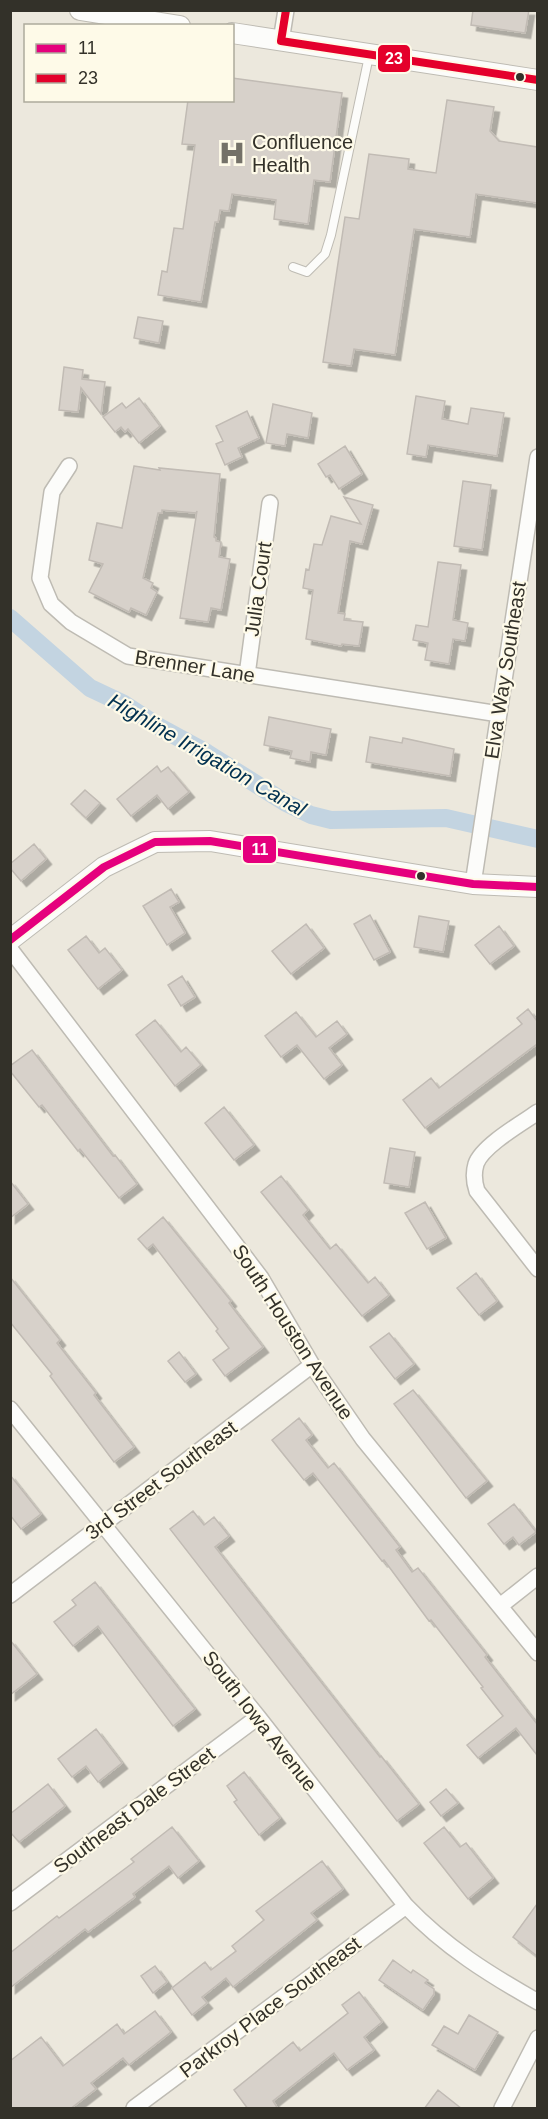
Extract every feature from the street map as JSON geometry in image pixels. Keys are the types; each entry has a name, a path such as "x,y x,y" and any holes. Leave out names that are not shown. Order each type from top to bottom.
{"street":[{"path":"80,10 168,24"},
{"path":"281,40 286,10"},
{"path":"234,33 537,80"},
{"name":"Elva Way Southeast","path":"473,884 537,457"},
{"name":"Brenner Lane","path":"69,466 52,492 40,579 51,604 71,622 128,656 498,714"},
{"name":"Julia Court","path":"247,675 270,503"},
{"path":"10,940 104,867 155,842 210,841 473,884 537,887"},
{"name":"South Houston Avenue","path":"10,949 261,1278 312,1365 363,1439 537,1653"},
{"path":"537,1112 488,1148 476,1161 473,1179 477,1191 537,1269"},
{"name":"3rd Street Southeast","path":"10,1595 312,1365"},
{"name":"South Iowa Avenue","path":"10,1408 406,1906 448,1946 492,1976 537,2002"},
{"path":"500,1606 537,1576"},
{"name":"Southeast Dale Street","path":"10,1903 258,1717"},
{"name":"Parkroy Place Southeast","path":"134,2109 406,1906"},
{"path":"502,2109 537,2038"}],"lane":[{"path":"293,267 307,272 325,254 369,54"}],"building":[{"path":"473,10 529,10 525,33 471,25"},
{"name":"Confluence Health","path":"234,78 342,93 330,182 314,180 308,224 274,219 276,200 232,194 229,211 220,210 218,222 215,222 201,302 158,295 162,271 167,272 174,228 183,229 195,145 182,144 188,102 234,102"},
{"path":"447,100 494,107 490,131 499,141 537,147 537,203 476,194 470,237 414,229 395,355 354,349 351,366 323,362 345,217 359,219 369,154 409,159 408,169 436,173"},
{"path":"138,317 163,321 159,343 134,338"},
{"path":"64,367 83,370 82,379 105,382 101,414 81,388 78,412 59,410"},
{"path":"416,396 445,401 442,419 468,424 471,408 504,413 497,456 428,445 426,457 407,454"},
{"path":"139,398 160,426 139,443 128,429 125,432 121,427 115,432 103,417 122,403 126,408"},
{"path":"273,404 312,413 308,438 287,434 285,446 266,443"},
{"path":"247,411 259,438 238,448 242,457 225,465 216,444 223,441 216,426"},
{"path":"345,446 362,474 339,489 330,475 326,477 318,464"},
{"path":"134,466 220,474 214,537 216,541 221,542 219,557 230,559 221,610 211,608 208,622 180,618 197,511 196,513 162,510 162,513 158,513 143,578 153,583 151,588 157,592 146,615 131,608 129,612 89,592 103,564 89,560 97,523 122,528"},
{"path":"463,481 491,485 482,550 454,546"},
{"path":"344,497 373,505 362,544 350,541 338,613 345,614 344,620 363,622 359,646 342,644 341,646 306,639 313,590 303,588 314,544 322,545 331,516 361,524"},
{"path":"438,562 461,565 453,620 468,623 465,641 453,639 449,664 425,660 428,643 413,640 416,625 428,627"},
{"path":"269,717 331,729 326,755 311,752 310,762 290,758 292,751 264,745"},
{"path":"370,737 402,743 403,738 454,749 450,776 366,762"},
{"path":"157,766 161,772 168,767 189,792 168,809 157,795 131,816 117,799"},
{"path":"85,790 100,803 86,818 71,804"},
{"path":"34,844 46,859 21,881 10,868 10,864"},
{"path":"171,889 179,902 170,907 185,933 167,945 143,906"},
{"path":"370,915 390,952 374,960 354,924"},
{"path":"419,916 449,921 443,952 414,947"},
{"path":"306,924 324,948 291,974 272,951"},
{"path":"499,926 514,946 490,964 475,945"},
{"path":"86,936 99,953 105,948 122,970 98,989 68,950"},
{"path":"182,976 195,997 181,1006 168,985"},
{"path":"528,1009 537,1021 537,1044 425,1128 403,1100 431,1078 439,1088 522,1024 517,1018"},
{"path":"296,1012 316,1037 337,1021 347,1034 329,1048 342,1065 324,1079 297,1045 281,1057 265,1036"},
{"path":"155,1020 181,1052 186,1047 201,1065 175,1086 136,1035"},
{"path":"32,1050 137,1184 119,1198 80,1149 78,1151 42,1105 39,1107 10,1071 10,1066"},
{"path":"224,1107 254,1145 234,1160 205,1123"},
{"path":"390,1148 415,1152 409,1187 384,1183"},
{"path":"281,1176 308,1210 303,1215 330,1249 336,1244 368,1283 375,1277 389,1295 362,1316 261,1192"},
{"path":"10,1181 28,1204 10,1218"},
{"path":"425,1202 446,1238 427,1249 405,1213"},
{"path":"163,1217 231,1301 229,1303 263,1347 225,1376 213,1360 229,1348 216,1331 218,1329 153,1244 147,1249 138,1239"},
{"path":"476,1273 497,1301 479,1315 457,1288"},
{"path":"10,1277 60,1340 57,1343 134,1447 114,1462 50,1376 52,1374 10,1322"},
{"path":"389,1333 414,1364 395,1379 370,1347"},
{"path":"179,1352 196,1374 185,1382 168,1361"},
{"path":"413,1390 487,1481 466,1498 394,1404"},
{"path":"299,1418 312,1435 306,1440 328,1468 334,1463 400,1547 396,1550 412,1572 418,1568 487,1655 485,1657 537,1724 537,1755 516,1728 478,1758 467,1745 503,1716 431,1620 429,1621 384,1560 382,1561 313,1473 304,1480 272,1440"},
{"path":"10,1475 41,1514 21,1529 10,1515"},
{"path":"514,1504 536,1532 519,1545 513,1537 504,1544 488,1524"},
{"path":"193,1511 204,1525 214,1517 229,1536 215,1547 419,1804 397,1821 170,1529"},
{"path":"95,1582 195,1709 173,1726 98,1626 73,1646 54,1622 76,1605 72,1600"},
{"path":"10,1640 37,1674 10,1695"},
{"path":"96,1729 122,1763 98,1782 86,1766 72,1777 58,1759"},
{"path":"244,1772 280,1818 259,1835 234,1802 237,1800 227,1786"},
{"path":"48,1784 65,1806 19,1842 10,1832 10,1814"},
{"path":"446,1789 458,1803 441,1816 430,1802"},
{"path":"172,1827 199,1861 178,1878 169,1866 133,1894 135,1897 88,1932 85,1929 10,1988 10,1953 57,1916 59,1918 134,1862 131,1859"},
{"path":"444,1827 460,1847 466,1843 493,1878 468,1899 424,1843"},
{"path":"322,1861 343,1889 311,1913 317,1920 233,1987 226,1978 202,1997 207,2003 192,2015 172,1988 205,1962 211,1970 236,1951 232,1946 264,1920 256,1911"},
{"path":"537,1904 537,1956 513,1937"},
{"path":"393,1960 411,1973 413,1970 428,1980 425,1983 434,1989 434,1994 423,2010 379,1980"},
{"path":"155,1966 167,1982 153,1993 141,1976"},
{"path":"359,1992 382,2022 364,2037 374,2050 347,2070 334,2053 273,2101 278,2109 248,2109 234,2090 293,2042 300,2051 348,2013 342,2005"},
{"path":"155,2011 171,2032 129,2065 123,2058 91,2083 96,2089 70,2109 10,2109 10,2061 41,2037 63,2066 117,2024 124,2034"},
{"path":"469,2015 498,2032 475,2070 432,2045 444,2026 458,2034"},
{"path":"438,2090 462,2109 424,2109"}],"waterway":[{"name":"Highline Irrigation Canal","path":"10,618 90,688 124,704 286,803 311,815 331,820 446,818 538,839"}],"transit line":[{"name":"23","path":"286,10 281,41 538,80"},
{"name":"11","path":"10,940 104,867 155,842 210,841 473,884 538,887"}],"place":[{"name":"Confluence Health","path":"232,153"}]}
